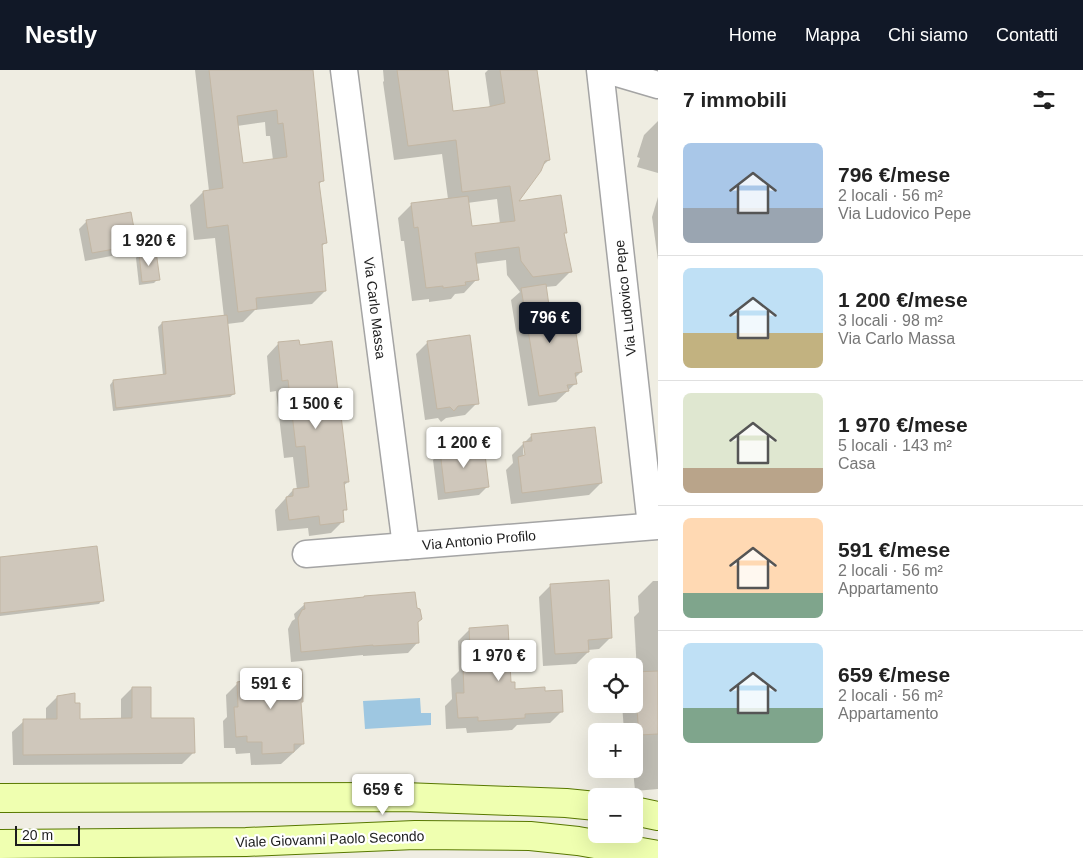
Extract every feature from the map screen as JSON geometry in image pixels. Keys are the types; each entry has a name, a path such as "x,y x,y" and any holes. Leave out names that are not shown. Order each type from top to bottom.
{"main road":[{"path":"404,797 404,836"},
{"path":"0,798 404,797 588,805"},
{"path":"643,813 658,816"},
{"name":"Viale Giovanni Paolo Secondo","path":"0,844 246,842 404,836 530,836 578,841 658,855"}],"street":[{"name":"Via Carlo Massa","path":"344,70 406,546"},
{"name":"Via Ludovico Pepe","path":"600,70 655,526"},
{"path":"607,70 658,85"},
{"name":"Via Antonio Profilo","path":"306,554 655,526"}],"water":[{"path":"420,698 421,713 431,713 431,725 365,729 363,701"}],"building":[{"path":"209,70 313,70 324,181 319,182 327,243 322,244 326,291 256,298 257,309 238,312 228,225 207,228 203,191 223,188","holes":["277,110 278,124 283,123 287,157 243,163 237,116"]},
{"path":"397,70 448,70 453,111 505,103 500,70 537,70 550,160 545,161 541,171 519,201 561,195 567,233 564,233 572,272 533,277 521,261 519,247 475,253 479,280 465,282 466,285 426,288 418,227 414,228 411,203 468,196 472,226 515,221 510,186 462,192 456,140 408,146"},
{"path":"131,212 137,245 92,253 86,220"},
{"path":"156,251 160,280 142,282 139,253"},
{"path":"546,284 551,320 559,319 560,326 569,324 570,334 576,333 582,372 575,373 577,384 567,385 569,391 539,396 521,288"},
{"path":"227,315 235,394 116,408 113,380 166,374 162,322"},
{"path":"470,335 479,404 458,406 454,411 450,407 437,409 427,341"},
{"path":"299,340 300,345 332,341 349,482 344,482 347,510 343,510 344,522 320,525 319,516 289,520 286,497 293,496 293,489 309,487 305,446 296,447 288,380 282,381 278,342"},
{"path":"595,427 602,483 522,493 518,457 525,455 523,442 532,441 531,434"},
{"path":"484,446 489,487 445,493 440,451"},
{"path":"97,546 104,601 0,613 0,557"},
{"path":"609,580 612,638 588,640 589,652 555,654 550,584"},
{"path":"415,592 417,608 420,609 422,619 418,622 419,643 373,645 301,652 298,618 302,610 305,609 304,603"},
{"path":"508,625 511,682 515,682 515,689 545,687 545,691 562,690 563,712 525,714 525,718 478,721 478,717 458,718 456,693 464,693 463,666 471,666 469,628"},
{"path":"302,669 303,702 301,702 304,744 294,744 294,752 262,754 262,742 247,742 247,736 236,737 234,707 238,707 237,682 243,681 243,677 259,676 258,671"},
{"path":"658,671 658,734 643,735 643,723 638,723 637,713 643,713 643,672"},
{"path":"132,687 151,687 151,718 194,718 195,753 23,755 23,719 57,719 57,696 75,693 75,703 80,703 80,719 132,718"}]}
